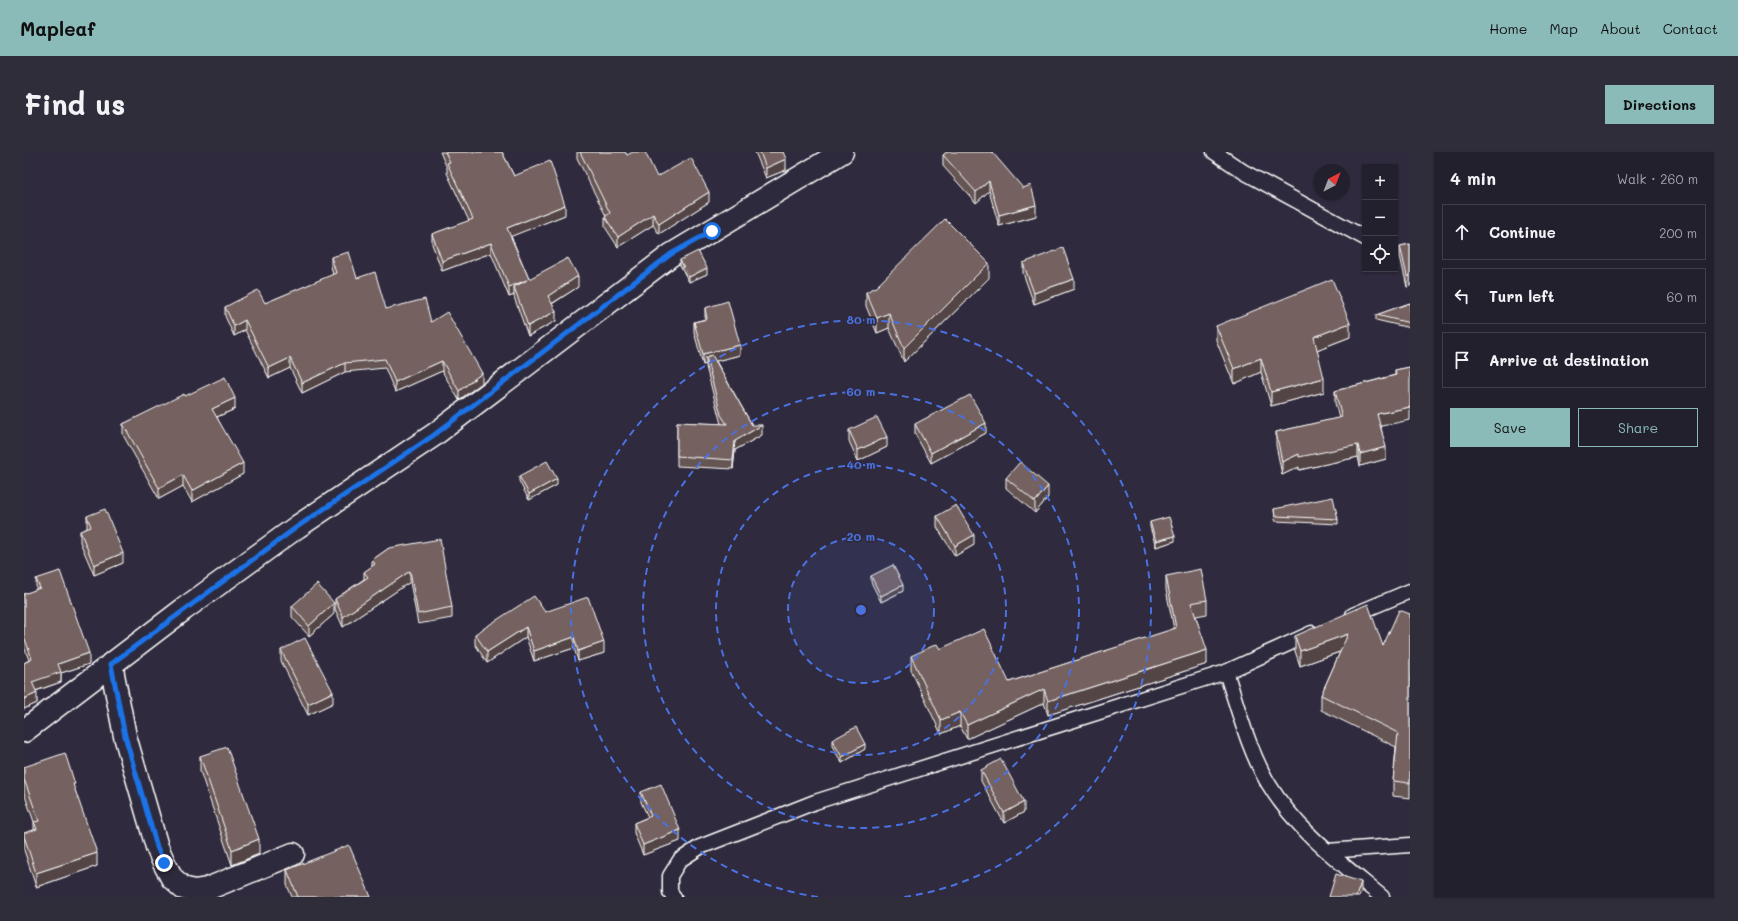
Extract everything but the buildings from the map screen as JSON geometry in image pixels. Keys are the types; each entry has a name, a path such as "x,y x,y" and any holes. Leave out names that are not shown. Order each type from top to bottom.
{"street":[{"path":"24,731 111,664 297,527 434,435 671,254 842,152"},
{"path":"111,664 125,736 157,847 172,878 183,888 194,891 207,888 293,854"}],"lane":[{"path":"1214,152 1244,172 1362,236"},
{"path":"1342,620 1410,591"},
{"path":"674,897 670,892 670,876 680,860 700,847 815,802 1226,672 1328,627"},
{"path":"1226,672 1254,752 1268,782 1288,812 1326,852 1382,897"},
{"path":"1326,852 1410,845"}],"route":[{"path":"164,863 157,847 125,736 111,664 297,527 434,435 671,254 712,231"}]}
